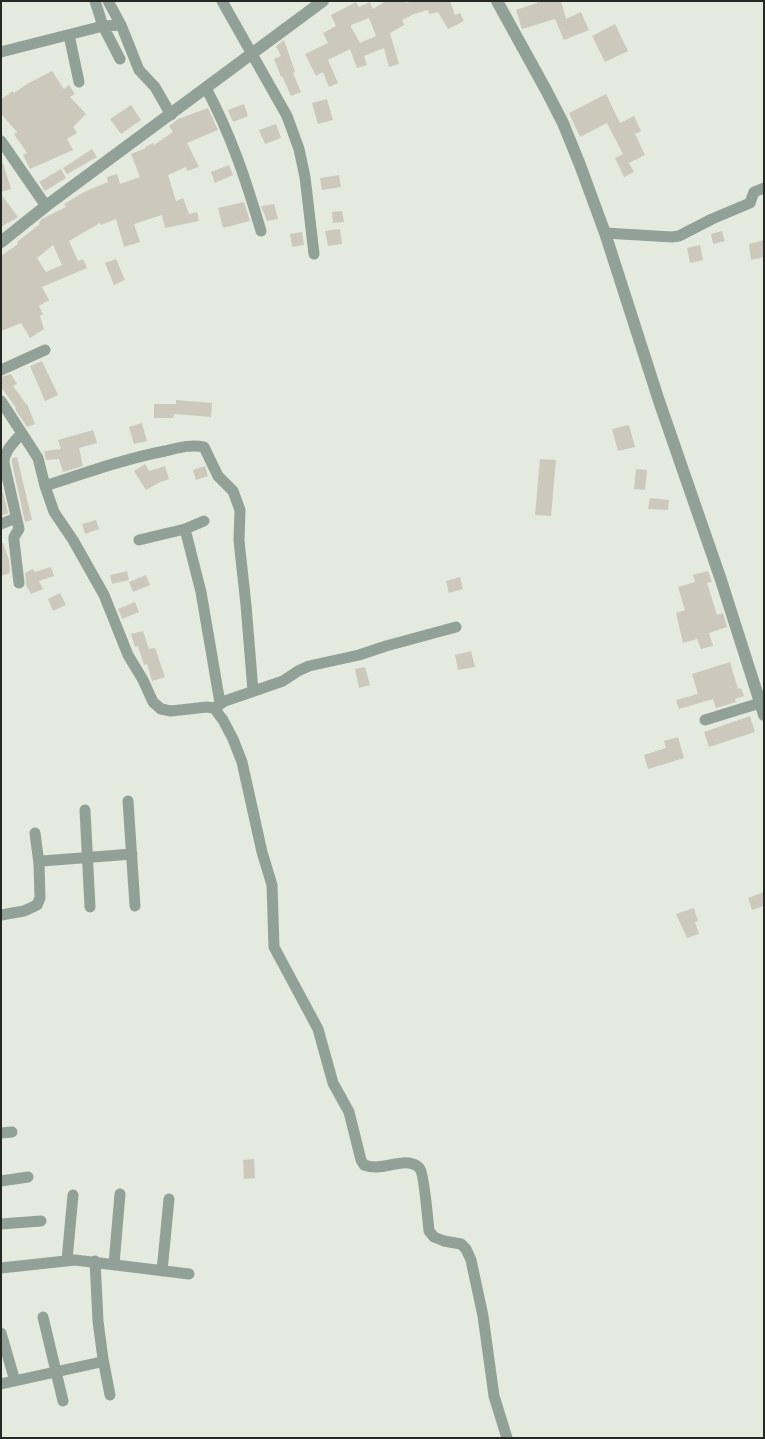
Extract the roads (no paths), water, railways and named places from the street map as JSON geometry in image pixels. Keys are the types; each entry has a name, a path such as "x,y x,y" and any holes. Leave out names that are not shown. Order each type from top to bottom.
{"street":[{"path":"95,1 103,26 120,59"},
{"path":"108,1 121,25 139,70 155,87 171,115"},
{"path":"222,1 287,116 299,149 305,177 314,254"},
{"path":"1,242 46,206 323,1"},
{"path":"497,1 563,123 580,164 605,233 763,711 706,720"},
{"path":"1,52 103,26 121,25"},
{"path":"69,35 79,82"},
{"path":"206,88 228,132 245,178 261,231"},
{"path":"1,141 46,206"},
{"path":"605,233 664,237 679,236 712,219 750,203 754,192 764,188"},
{"path":"1,370 45,350"},
{"path":"1,401 38,458 54,512 74,540 104,595 128,656 143,680 153,702 161,709 171,711 217,706 283,681 309,666 359,655 456,627"},
{"path":"19,583 14,537 19,529 5,491 4,458 11,445 21,434"},
{"path":"46,486 142,456 188,447 204,447 218,476 233,492 240,510 239,541 253,692"},
{"path":"1,524 16,518"},
{"path":"139,540 185,529 204,521"},
{"path":"185,529 201,592 217,706 233,739 246,777 262,852 272,885 274,947 318,1029 334,1084 349,1112 360,1160 364,1166 372,1168 404,1163 413,1164 420,1169 424,1178 429,1231 439,1239 461,1244 466,1249 471,1260 483,1316 494,1396 507,1438"},
{"path":"128,801 135,906"},
{"path":"86,810 90,907"},
{"path":"1,915 37,906 40,898 39,864 35,833"},
{"path":"39,864 44,860 132,854"},
{"path":"1,1181 28,1177"},
{"path":"114,1264 120,1194"},
{"path":"67,1260 73,1195"},
{"path":"162,1271 169,1199"},
{"path":"1,1224 41,1221"},
{"path":"1,1268 41,1265 67,1260 95,1261 189,1274"},
{"path":"95,1261 98,1321 110,1395"},
{"path":"43,1317 63,1400"},
{"path":"1,1333 15,1381"},
{"path":"1,1384 101,1362 103,1359"}]}
